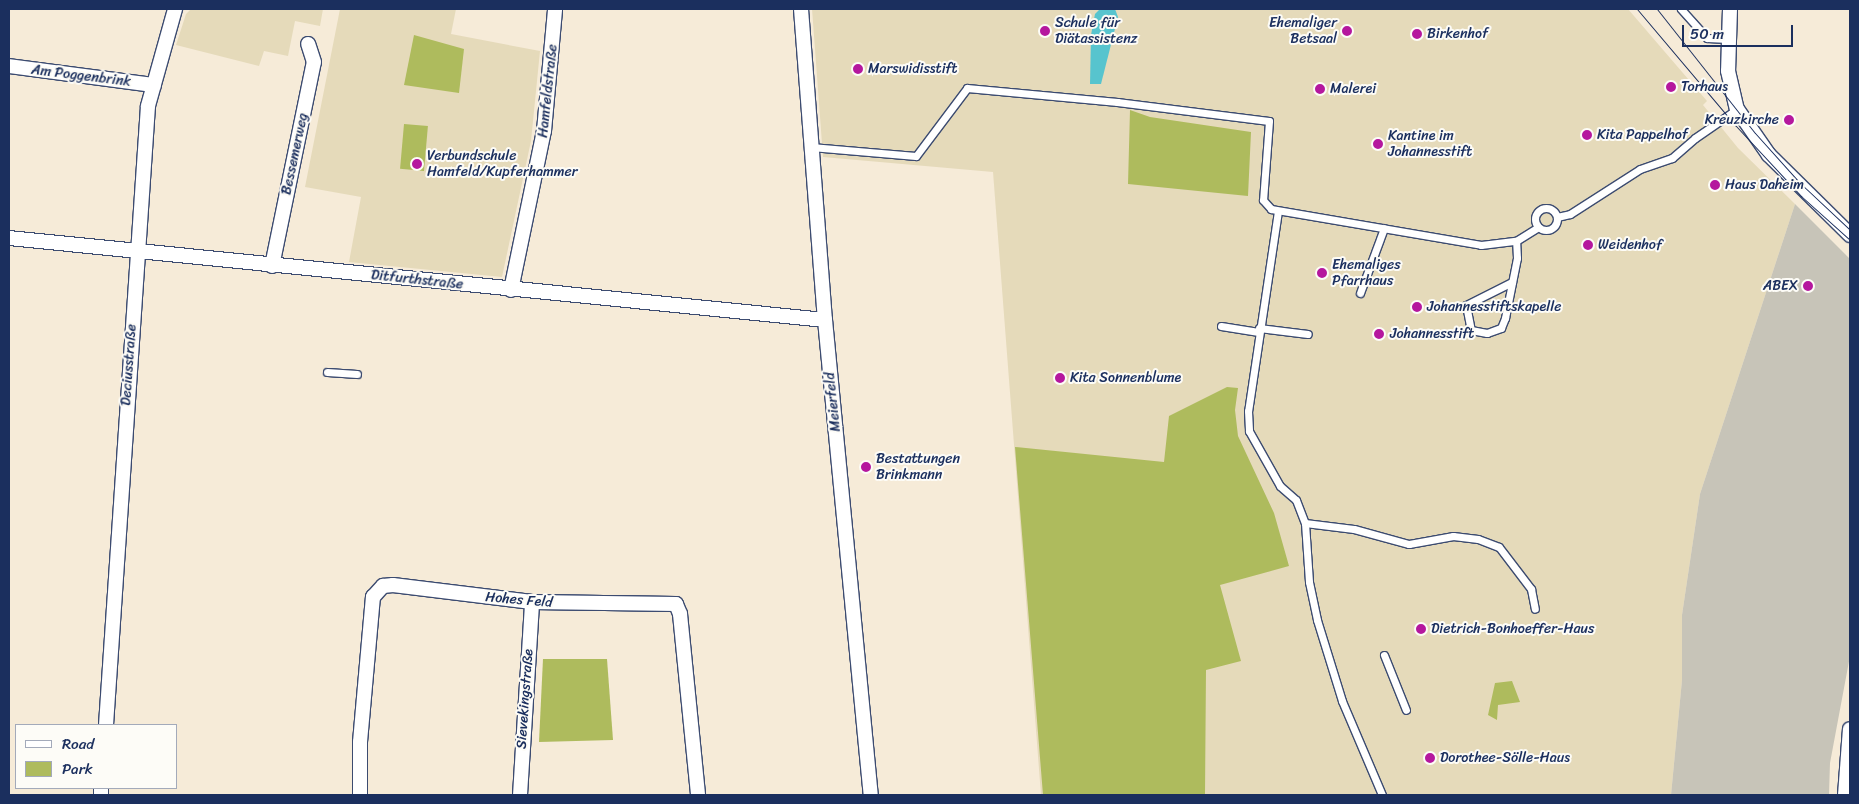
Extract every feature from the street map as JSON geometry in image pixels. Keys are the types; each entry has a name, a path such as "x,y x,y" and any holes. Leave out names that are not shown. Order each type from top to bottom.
{"street":[{"name":"Deciusstraße","path":"106,724 148,106 175,9"},
{"name":"Hamfeldstraße","path":"511,290 544,131 555,9"},
{"name":"Meierfeld","path":"801,9 825,320 872,795"},
{"path":"1730,9 1728,71 1737,109 1769,155 1850,235"},
{"name":"Bessemerweg","path":"272,266 314,62 308,44"},
{"name":"Am Poggenbrink","path":"9,66 154,85"},
{"name":"Ditfurthstraße","path":"9,238 272,266 825,320"},
{"name":"Hohes Feld","path":"360,795 360,742 373,597 383,586 393,585 532,602 676,604 680,614 698,795"},
{"name":"Sievekingstraße","path":"520,795 532,602"},
{"path":"1845,795 1850,729"}],"lane":[{"path":"1682,9 1707,38 1728,39"},
{"path":"811,147 916,156 967,88 1269,121 1263,200 1271,209 1481,245 1516,241 1538,227"},
{"path":"1557,217 1570,214 1640,170 1672,158 1695,138 1737,109"},
{"path":"1538,227 1535,217 1541,209 1551,209 1557,217"},
{"path":"1278,211 1248,411 1249,431 1280,486 1296,500 1305,524 1309,582 1317,620 1342,701 1382,795"},
{"path":"1538,227 1545,230 1553,228 1557,217"},
{"path":"1360,293 1384,228"},
{"path":"1512,282 1466,304 1471,330 1487,333 1501,328 1512,282 1518,251 1516,241"},
{"path":"1221,326 1308,334"},
{"path":"327,372 357,374"},
{"path":"1305,524 1354,529 1409,544 1452,536 1478,539 1500,547 1531,589 1535,609"},
{"path":"1384,655 1406,710"}],"shaded area":[{"path":"191,9 323,9 320,26 295,21 288,56 264,51 259,66 176,45 186,14"},
{"name":"Verbundschule Hamfeld/Kupferhammer","path":"340,9 456,9 451,34 540,51 531,141 502,277 349,262 361,197 305,187"},
{"name":"Johannesstift","path":"812,9 1628,9 1707,101 1703,105 1738,148 1795,204 1700,494 1682,615 1682,680 1671,795 1041,795 993,172 823,157"},
{"path":"1795,204 1850,259 1850,656 1830,763 1829,795 1671,795 1682,680 1682,615 1700,494"}],"green space":[{"path":"414,35 464,49 459,93 404,85"},
{"path":"1130,110 1150,117 1251,132 1248,196 1128,184"},
{"path":"404,124 428,126 424,171 400,169"},
{"path":"1227,387 1238,388 1235,410 1238,436 1274,513 1289,566 1220,585 1241,661 1206,670 1205,795 1043,795 1015,447 1164,462 1169,416"},
{"path":"543,659 607,659 613,740 539,742"},
{"path":"1512,681 1520,702 1498,705 1497,720 1488,715 1495,683"}],"water":[{"path":"1100,9 1115,9 1118,17 1101,84 1090,84 1091,35 1095,14"}],"tram line":[{"path":"1637,9 1736,126 1801,196 1850,240"},
{"path":"1657,9 1755,133 1800,183 1850,230"}],"place":[{"name":"Schule für Diätassistenz","path":"1045,31"},
{"name":"Ehemaliger Betsaal","path":"1347,31"},
{"name":"Birkenhof","path":"1417,34"},
{"name":"Marswidisstift","path":"858,69"},
{"name":"Torhaus","path":"1671,87"},
{"name":"Malerei","path":"1320,89"},
{"name":"Kreuzkirche","path":"1789,120"},
{"name":"Kita Pappelhof","path":"1587,135"},
{"name":"Kantine im Johannesstift","path":"1378,144"},
{"name":"Verbundschule Hamfeld/Kupferhammer","path":"417,164"},
{"name":"Haus Daheim","path":"1715,185"},
{"name":"Weidenhof","path":"1588,245"},
{"name":"Ehemaliges Pfarrhaus","path":"1322,273"},
{"name":"ABEX","path":"1808,286"},
{"name":"Johannesstiftskapelle","path":"1417,307"},
{"name":"Johannesstift","path":"1379,334"},
{"name":"Kita Sonnenblume","path":"1060,378"},
{"name":"Bestattungen Brinkmann","path":"866,467"},
{"name":"Dietrich-Bonhoeffer-Haus","path":"1421,629"},
{"name":"Dorothee-Sölle-Haus","path":"1430,758"}]}
